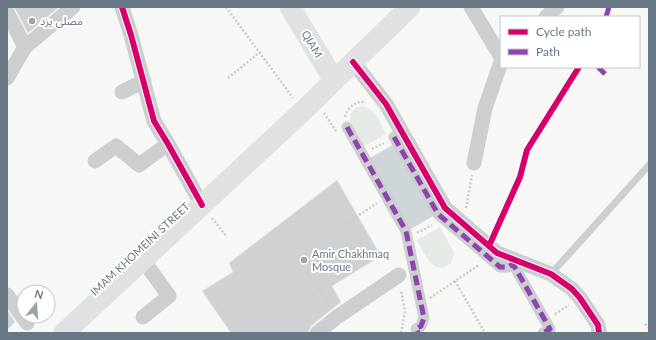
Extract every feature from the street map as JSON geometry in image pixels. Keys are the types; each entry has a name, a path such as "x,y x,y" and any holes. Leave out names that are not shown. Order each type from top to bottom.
{"main road":[{"name":"QIAM","path":"290,7 334,80"},
{"name":"IMAM KHOMEINI STREET","path":"64,333 303,111 410,7"}],"street":[{"path":"7,78 25,47 73,7"},
{"path":"122,7 154,121 202,205"},
{"path":"472,7 500,55"},
{"path":"547,16 557,7"},
{"path":"7,12 25,47"},
{"path":"353,62 386,104 445,208 497,253 552,274 572,289 580,298 598,325 599,333"},
{"path":"474,163 485,108 500,65"},
{"path":"122,92 144,81"},
{"path":"347,127 406,231 424,318 421,326 416,329 418,333"},
{"path":"394,137 438,214 500,267 508,267 513,264 550,329 543,333"},
{"path":"95,161 116,146 139,165 168,144"},
{"path":"144,260 169,296 144,317"},
{"path":"317,333 337,317 399,275"},
{"path":"7,295 16,307"}],"lane":[{"path":"552,274 649,165"}],"path":[{"path":"226,7 245,35 260,52 303,111"},
{"path":"228,78 260,52"},
{"path":"347,127 345,122 345,114 348,108 361,101 368,102"},
{"path":"362,155 394,137"},
{"path":"464,224 474,163"},
{"path":"346,224 379,202"},
{"path":"202,205 227,237"},
{"path":"408,238 443,218"},
{"path":"405,311 421,304 490,258"},
{"path":"399,275 405,311 401,333"},
{"path":"455,281 485,333"},
{"path":"319,288 337,317"},
{"path":"552,315 580,298"},
{"path":"645,324 649,328"}],"shaded area":[{"path":"361,106 370,109 373,112 386,134 363,147 353,130 350,119 354,110"},
{"path":"393,145 433,216 411,229 370,158"},
{"path":"440,227 454,253 451,263 445,267 439,268 430,262 417,240"}],"building":[{"name":"مصلی یزد","path":"14,7 59,7 28,33"},
{"name":"Amir Chakhmaq Mosque","path":"337,180 381,256 332,286 341,302 311,326 308,333 231,333 202,291 233,272 229,263"},
{"path":"7,310 15,322 7,330"}],"marked path":[{"path":"606,16 609,7"},
{"path":"599,68 606,75"},
{"path":"347,127 406,231 424,318 421,326 416,329 418,333"},
{"path":"394,137 438,214 500,267 508,267 513,264 550,329 543,333"}],"cycle path":[{"path":"122,7 154,121 202,205"},
{"path":"353,62 386,104 445,208 497,253 551,274 572,289 580,298 598,325 599,333"},
{"path":"489,246 520,177 527,150 578,68"}],"place":[{"name":"مصلی یزد","path":"32,21"},
{"name":"Amir Chakhmaq Mosque","path":"304,260"}]}
